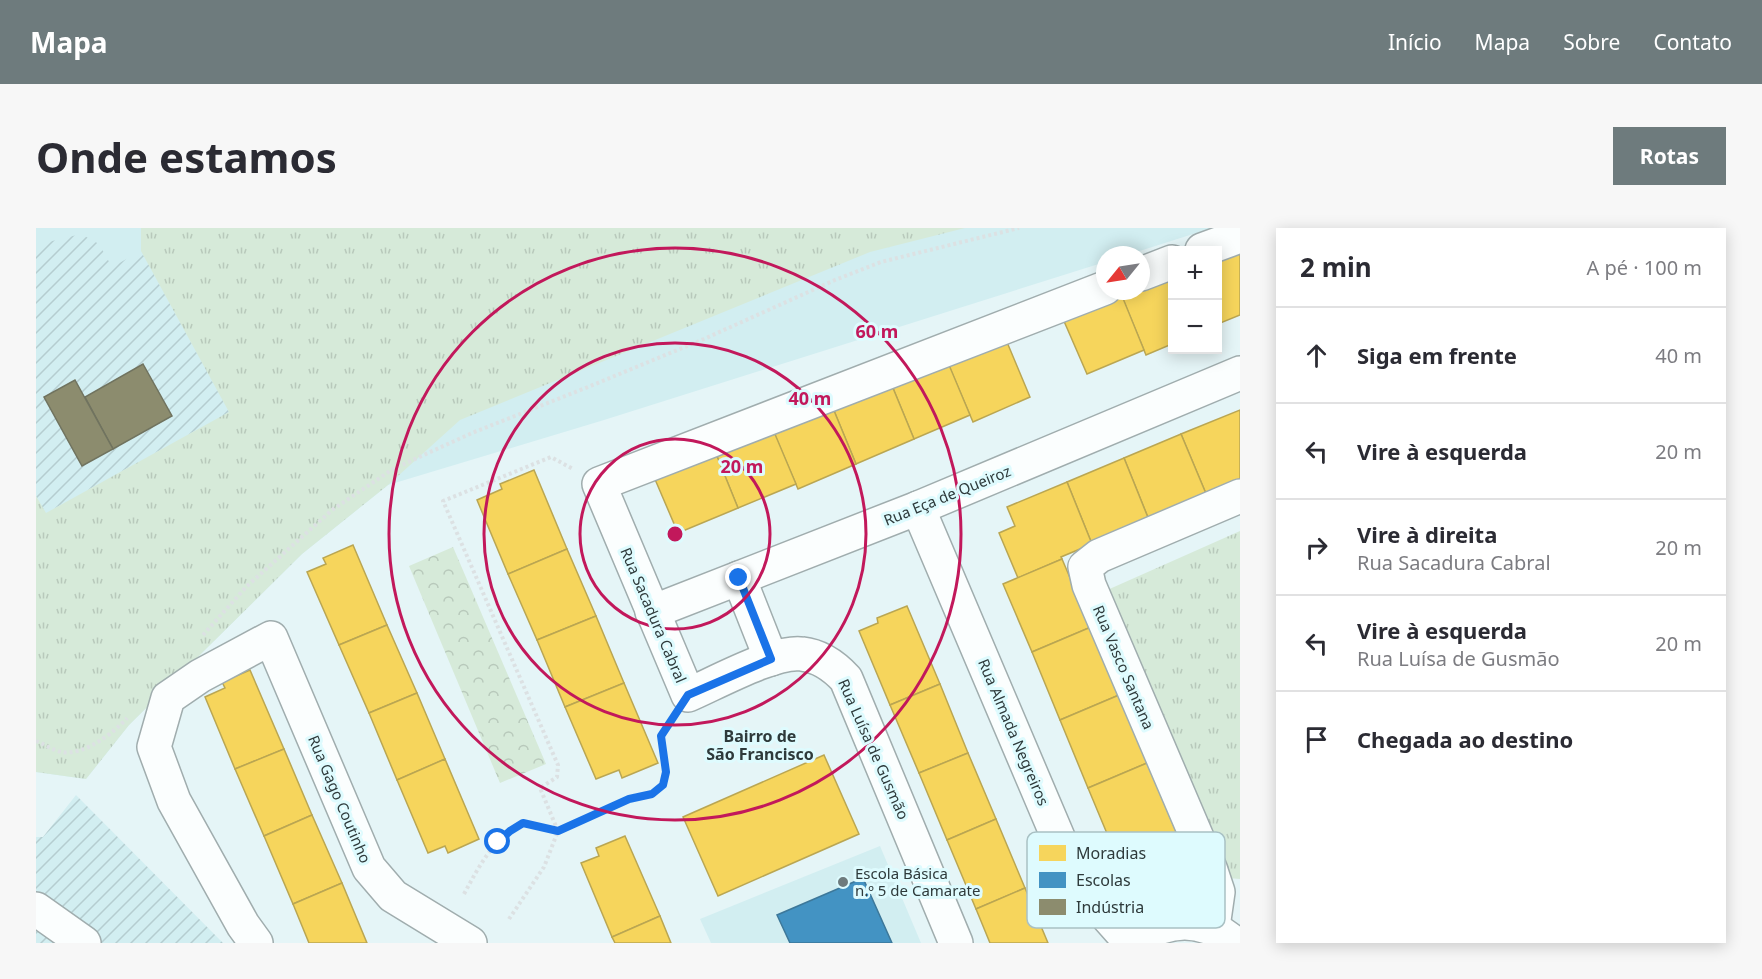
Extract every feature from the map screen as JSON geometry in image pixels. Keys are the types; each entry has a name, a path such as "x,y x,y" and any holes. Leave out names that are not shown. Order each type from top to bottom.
{"street":[{"path":"1213,246 1240,236"},
{"path":"1150,271 1168,264"},
{"path":"599,484 1096,291"},
{"name":"Rua Eça de Queiroz","path":"652,612 918,507 1240,373"},
{"name":"Rua Sacadura Cabral","path":"599,484 688,695 771,659"},
{"name":"Rua Vasco Santana","path":"1195,832 1089,585 1085,567 1099,556 1240,496"},
{"name":"Rua Almada Negreiros","path":"918,507 1056,832"},
{"path":"739,578 771,659"},
{"name":"Rua Gago Coutinho","path":"256,943 243,926 174,801 154,747 168,698 200,676 271,638 369,868 393,896 436,935 471,943"},
{"name":"Rua Luísa de Gusmão","path":"771,659 801,654 833,665 846,679 956,943"},
{"path":"36,909 84,943"},
{"name":"Rua Almada Negreiros","path":"1118,928 1132,943"},
{"path":"1132,943 1138,936 1158,928"},
{"path":"1205,928 1223,935"}],"path":[{"path":"203,636 247,586 332,510 393,470 472,433 673,352 844,276 881,262 1019,228"},
{"path":"509,919 544,867 558,831 540,788 557,777 558,765 443,501 551,457 599,484"},
{"path":"464,894 483,858 510,831 523,823 558,831 629,799 652,794 663,785 666,772 661,736 688,695"},
{"path":"36,741 63,753 86,748 116,731 132,713"}],"shaded area":[{"path":"36,228 1212,228 1150,248 1096,246 1096,265 604,420 388,485 302,554 129,725 86,779 36,772"},
{"path":"81,234 99,244 112,267 141,251 229,412 46,513 36,496 36,245"},
{"path":"76,795 223,943 36,943 36,837 43,837"},
{"name":"Escola Básica n.º 5 de Camarate","path":"880,846 921,943 711,943 700,919"}],"green space":[{"path":"141,228 965,228 870,252 460,420 388,485 302,554 129,725 86,779 36,772 36,496 46,513 229,412 141,251"},
{"path":"1240,531 1240,879 1228,878 1225,871 1225,832 1208,832 1105,591"},
{"path":"453,547 546,764 500,783 409,566"}],"building: Moradias":[{"path":"1240,240 1240,315 1222,322 1222,300 1222,248"},
{"path":"1168,272 1168,346 1146,355 1123,300 1150,300 1150,279"},
{"path":"1096,299 1124,300 1144,350 1087,374 1060,312"},
{"path":"1004,335 1030,397 973,422 946,359"},
{"path":"944,353 970,415 914,439 888,376"},
{"path":"888,376 914,439 856,464 830,401"},
{"path":"830,401 856,464 798,489 771,426"},
{"path":"1240,410 1240,482 1207,496 1181,434"},
{"path":"769,420 796,484 738,508 712,444"},
{"path":"1181,434 1207,496 1149,520 1124,458"},
{"path":"712,444 738,508 678,533 651,470"},
{"path":"1124,458 1149,520 1092,544 1067,482"},
{"path":"534,470 567,549 508,574 477,500 502,489 500,484"},
{"path":"1067,482 1092,544 1018,578 999,533 1015,526 1007,507"},
{"path":"353,545 387,625 339,645 307,572 326,564 323,558"},
{"path":"567,549 596,616 537,640 508,574"},
{"path":"1062,559 1091,627 1032,652 1003,584"},
{"path":"907,606 940,684 890,705 859,631 878,623 877,618"},
{"path":"596,616 624,683 565,707 537,640"},
{"path":"387,625 417,693 369,713 339,645"},
{"path":"1091,627 1119,695 1060,720 1032,652"},
{"path":"250,670 284,749 235,769 205,697 225,688 222,682"},
{"path":"624,683 658,763 622,778 619,770 596,779 565,707"},
{"path":"940,684 968,753 919,773 890,705"},
{"path":"417,693 445,759 397,780 369,713"},
{"path":"1119,695 1147,763 1088,788 1060,720"},
{"path":"284,749 312,815 264,836 235,769"},
{"path":"968,753 996,819 947,840 919,773"},
{"path":"824,755 859,834 718,896 683,817"},
{"path":"445,759 479,839 448,853 445,846 428,853 397,780"},
{"path":"1147,763 1176,832 1106,832 1088,788"},
{"path":"312,815 342,883 293,904 264,836"},
{"path":"996,819 1025,888 976,909 947,840"},
{"path":"625,836 660,916 612,937 581,863 599,856 596,848"},
{"path":"342,883 367,943 309,943 293,904"},
{"path":"1025,888 1027,928 1042,928 1048,943 990,943 976,909"},
{"path":"660,916 671,943 615,943 612,937"}],"building: Escolas":[{"name":"Escola Básica n.º 5 de Camarate","path":"863,878 892,943 790,943 777,915"}],"building: Indústria":[{"path":"143,364 172,416 113,449 85,397"},
{"path":"75,380 113,449 82,466 44,397"}],"place":[{"name":"Escola Básica n.º 5 de Camarate","path":"843,882"}],"district":[{"name":"Bairro de São Francisco","path":"760,745"}],"route":[{"path":"498,842 523,823 558,831 629,799 652,794 663,785 666,772 661,736 688,695 771,659 739,578"}]}
